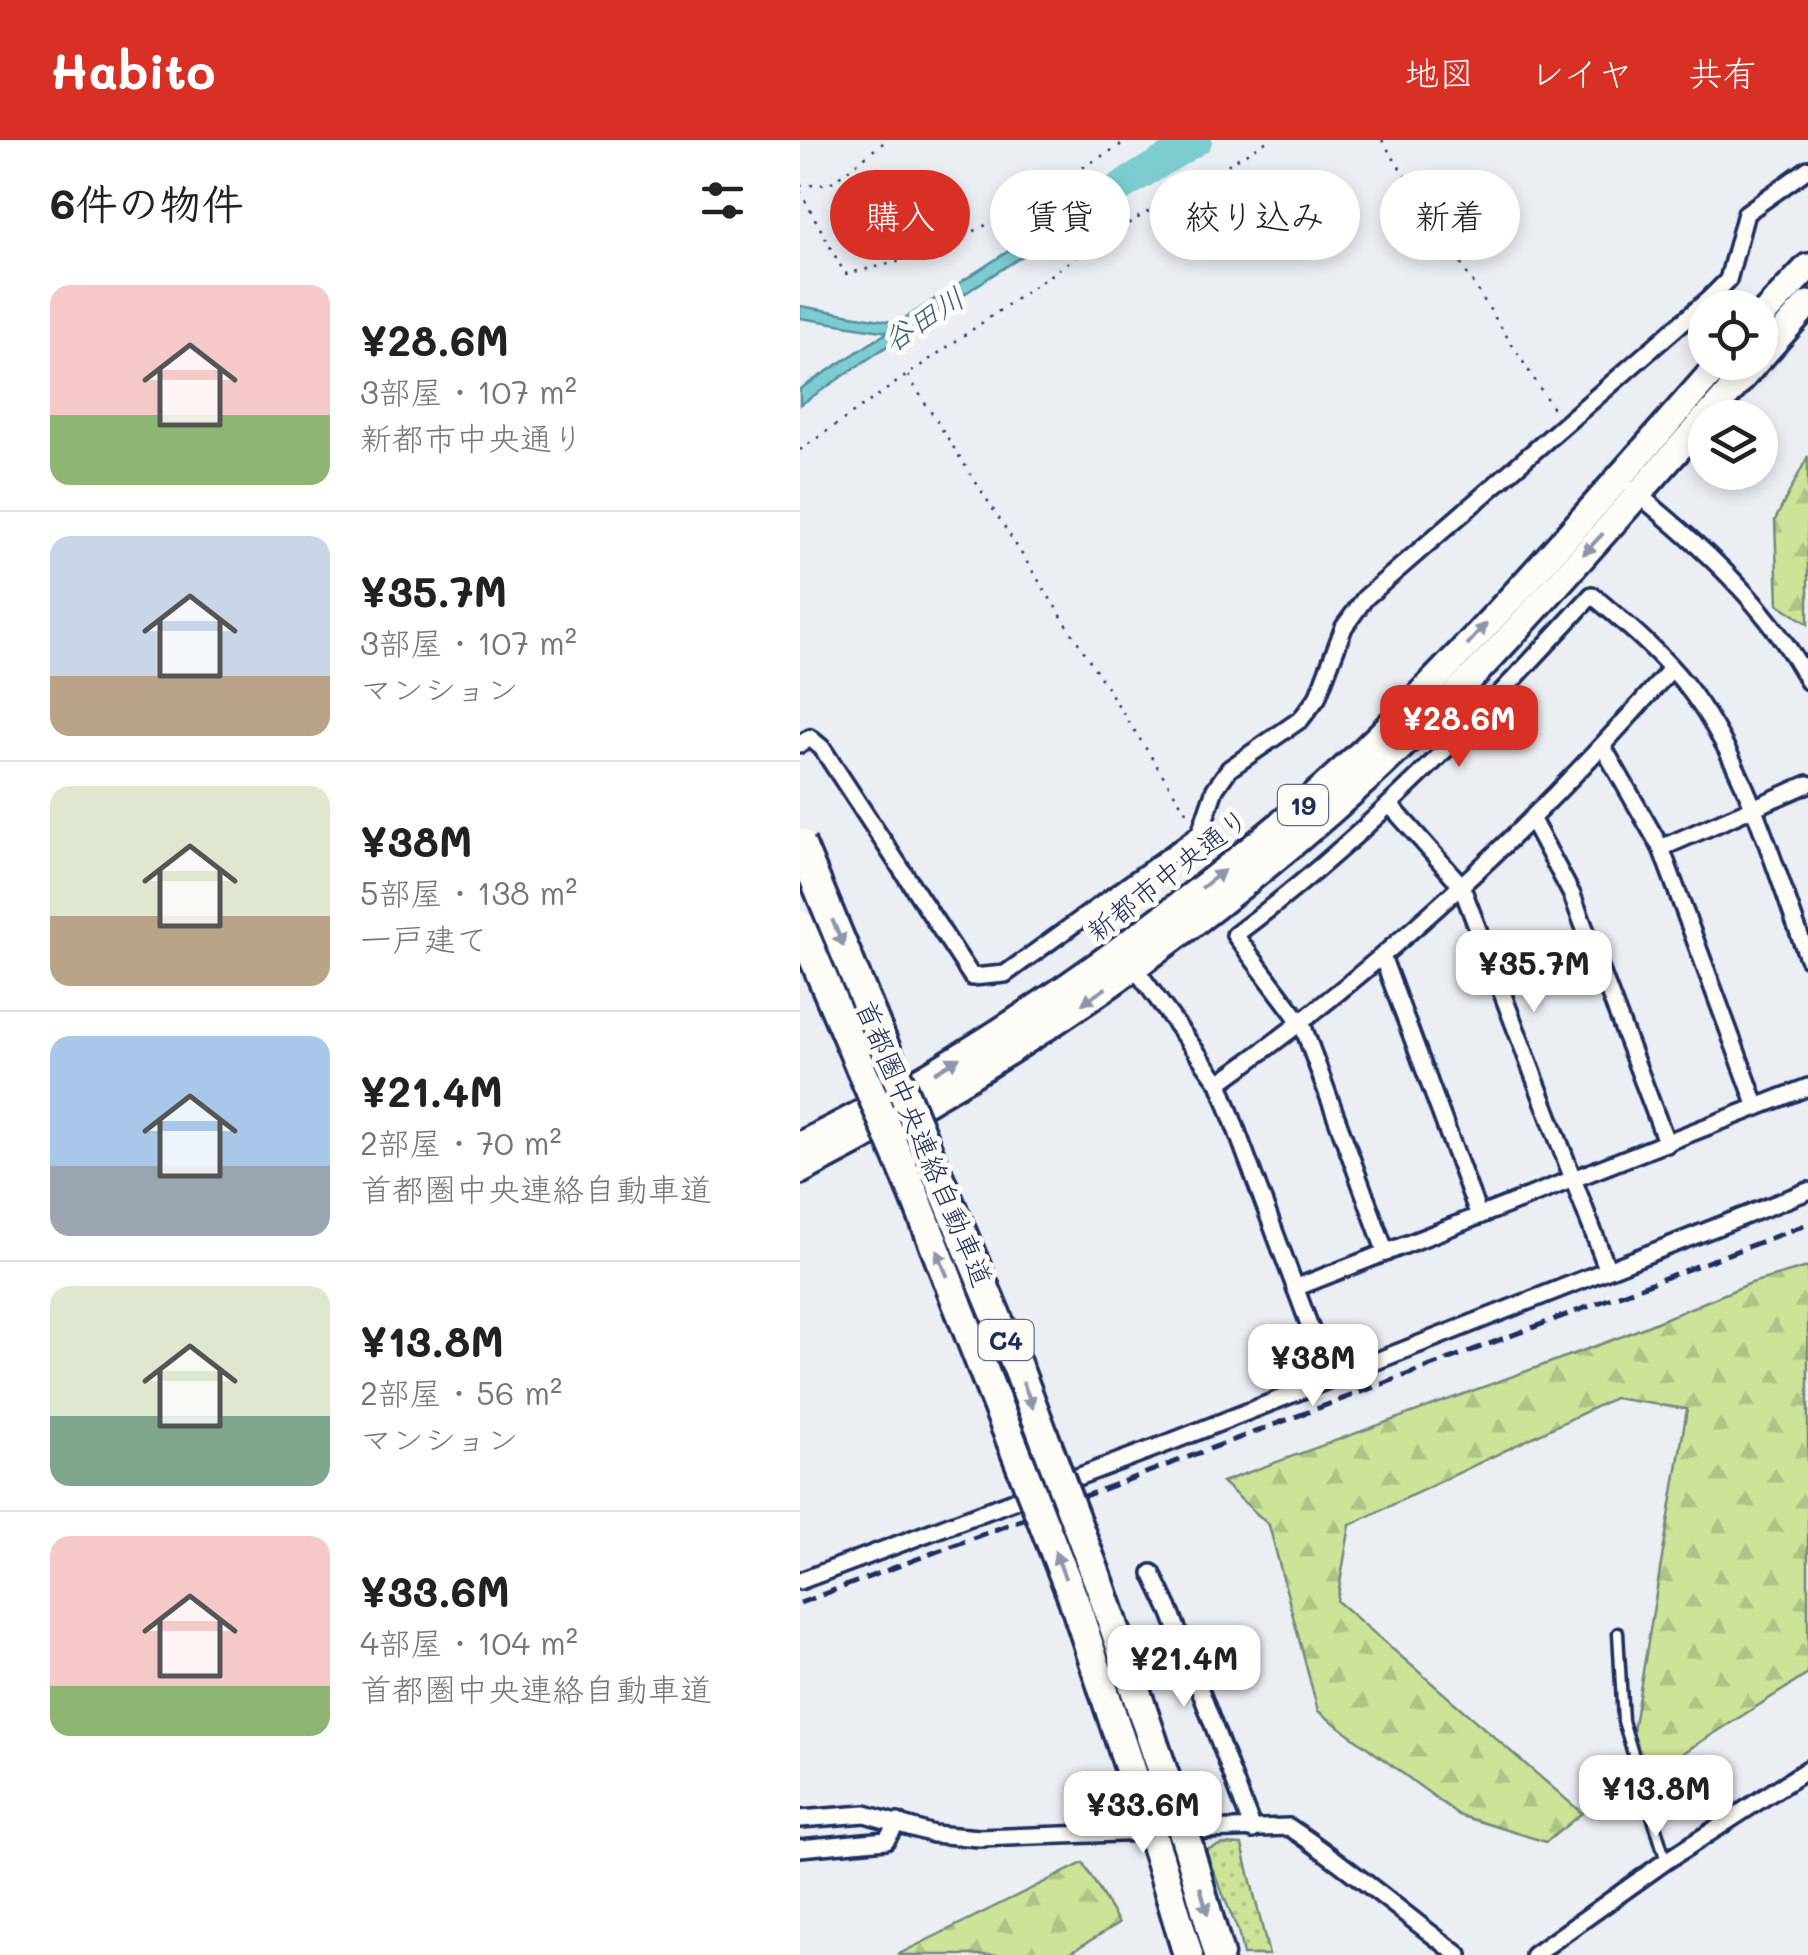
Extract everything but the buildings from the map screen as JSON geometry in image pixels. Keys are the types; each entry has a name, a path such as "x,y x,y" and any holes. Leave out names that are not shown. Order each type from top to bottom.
{"highway":[{"name":"首都圏中央連絡自動車道","path":"800,843 1026,1389 1101,1588 1188,1846 1219,1955"},
{"name":"首都圏中央連絡自動車道","path":"800,925 922,1213 1059,1562 1159,1856 1188,1955"}],"main road":[{"path":"1778,299 1808,267"},
{"name":"新都市中央通り","path":"1778,338 1808,304"},
{"name":"新都市中央通り","path":"800,1145 944,1067 1052,997 1147,930 1326,786 1394,722 1705,380"},
{"name":"新都市中央通り","path":"1722,400 1740,380"},
{"name":"新都市中央通り","path":"800,1171 959,1083 1134,968 1257,872 1467,682 1688,438"}],"street":[{"path":"800,744 810,738 822,748 972,977 1005,974 1200,833 1215,788 1229,769 1301,719 1317,698 1344,627 1365,598 1728,280 1746,214 1808,169"},
{"path":"1618,478 1721,568 1765,614 1808,682"},
{"path":"1386,1252 1302,1024 1234,935 1285,898 1391,806 1465,733 1592,595 1671,669 1716,731 1752,808 1808,958"},
{"path":"1219,1083 1302,1024 1461,886 1603,747 1671,669"},
{"path":"1603,747 1661,848 1758,1108"},
{"path":"1661,848 1808,784"},
{"path":"1391,806 1461,886 1607,1268"},
{"path":"1532,820 1572,895 1666,1144"},
{"path":"1382,956 1479,1216"},
{"path":"1134,968 1219,1083 1329,1378"},
{"path":"1296,1288 1808,1087"},
{"path":"800,1581 1168,1443 1808,1190"},
{"path":"1152,1573 1171,1612 1253,1830"},
{"path":"1534,1955 1666,1860 1808,1769"},
{"path":"800,1819 864,1814 933,1834 979,1838 1289,1827 1459,1955"},
{"path":"800,1848 886,1840 898,1822"}],"lane":[{"path":"1618,1634 1622,1721 1666,1860"}],"path":[{"path":"887,140 829,184 800,188 846,274 902,261 979,229 1129,140"},
{"path":"800,450 1099,240 1269,140"},
{"path":"1382,140 1564,426"},
{"path":"908,374 1200,833"}],"green space":[{"path":"1808,456 1808,624 1778,604 1775,520"},
{"path":"1808,1267 1808,1674 1623,1791 1687,1409 1614,1398 1350,1525 1337,1601 1582,1813 1546,1842 1459,1815 1318,1711 1269,1525 1222,1482 1623,1336 1751,1283"},
{"path":"1223,1844 1242,1845 1269,1955 1243,1955 1238,1931 1205,1850"},
{"path":"1083,1863 1119,1923 1066,1955 897,1955"}],"water":[{"path":"995,260 1016,260 800,405 800,389 888,332 800,318 800,306 898,323"}],"waterway":[{"name":"谷田川","path":"1130,181 1197,140"}],"railway":[{"path":"800,1603 1808,1224"}]}
